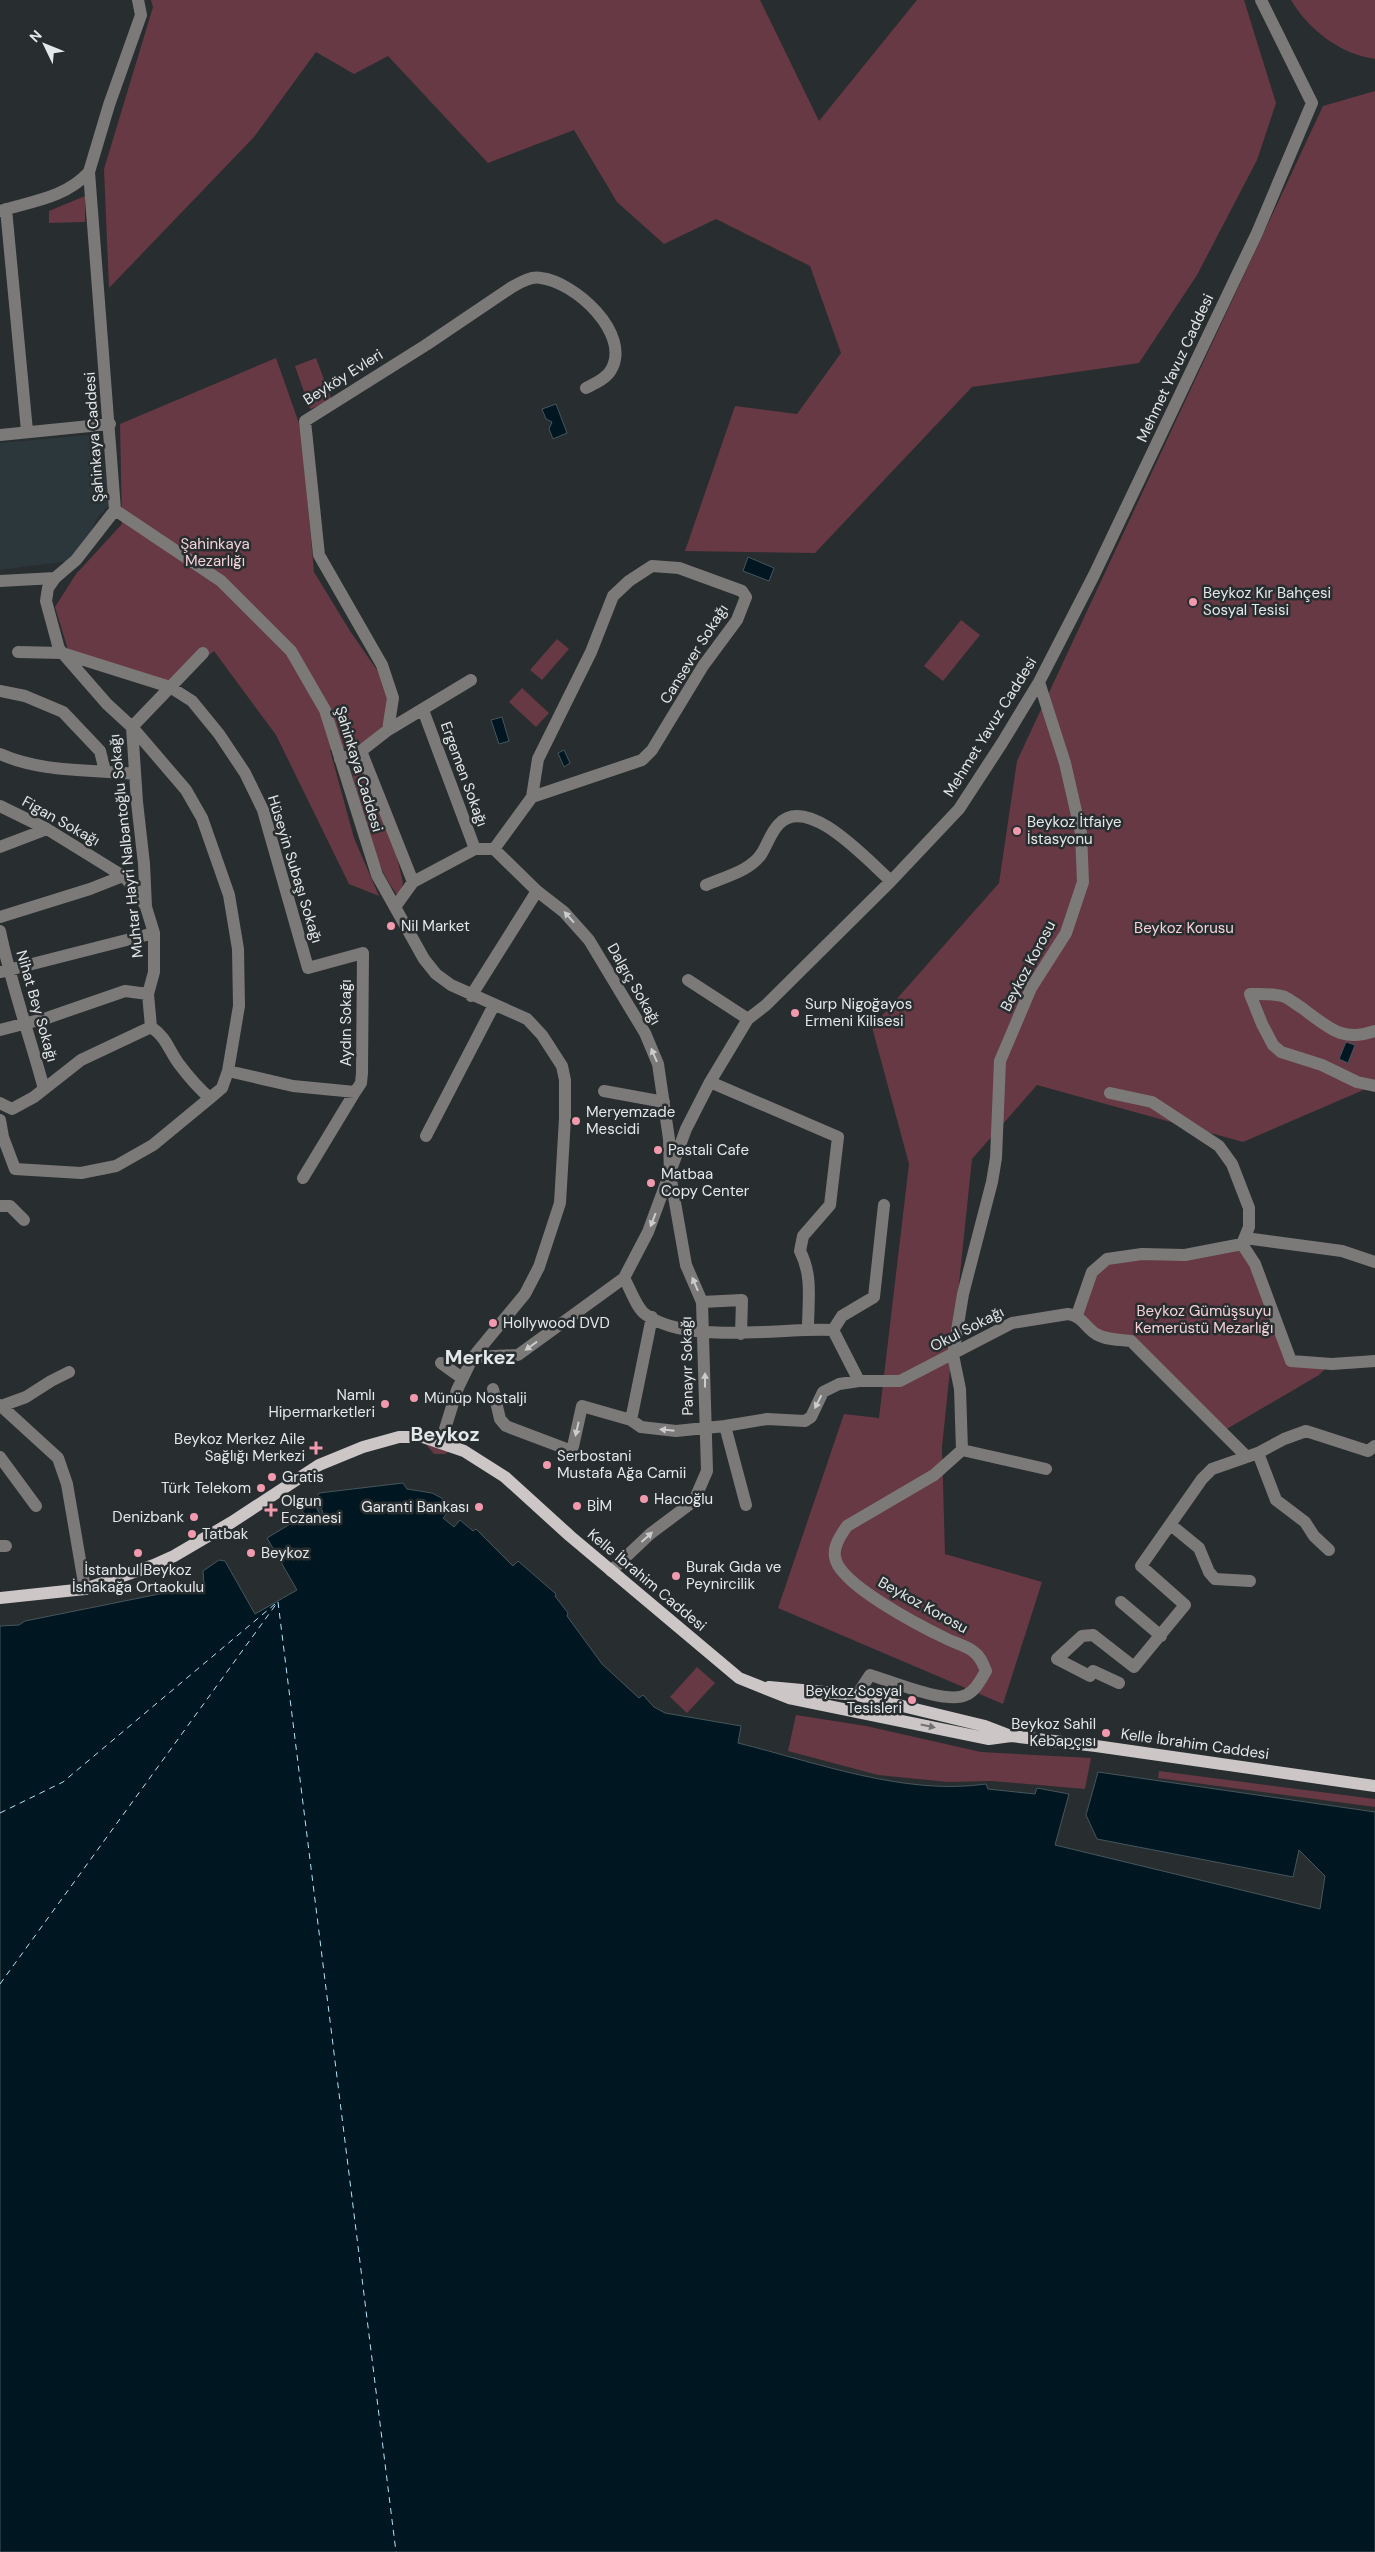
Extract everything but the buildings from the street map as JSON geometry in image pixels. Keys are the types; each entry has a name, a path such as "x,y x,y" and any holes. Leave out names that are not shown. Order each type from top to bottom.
{"main road":[{"name":"Kelle İbrahim Caddesi","path":"0,1598 85,1589 174,1556 232,1522 307,1471 354,1450 399,1437 423,1437 441,1442 476,1457 505,1477 611,1571 727,1670 739,1678 789,1698 989,1739 1011,1736"},
{"name":"Kelle İbrahim Caddesi","path":"762,1686 857,1695 985,1726 1011,1736 1096,1746 1375,1786"}],"street":[{"name":"Şahinkaya Caddesi","path":"138,0 141,15 109,105 89,172 110,424 115,510 221,581 291,651 325,710 377,875 424,959 436,974 471,996 527,1019 542,1035 562,1066 565,1080 565,1118 560,1202 539,1267 525,1294 473,1357 462,1378 441,1442"},
{"name":"Mehmet Yavuz Caddesi","path":"473,1357 518,1355 624,1278 648,1232 686,1129 710,1082 748,1019 766,1005 891,881 959,809 1039,682 1098,566 1252,242 1312,103 1261,0"},
{"path":"27,431 3,210 52,198 71,188 89,172"},
{"name":"Beyköy Evleri","path":"388,730 392,698 382,665 319,555 305,421 426,345 512,287 526,280 540,277 577,294 596,312 614,340 616,357 610,372 586,388"},
{"path":"0,435 110,424"},
{"path":"0,581 55,578 76,560 115,510"},
{"name":"Cansever Sokağı","path":"494,849 532,797 538,758 591,652 613,596 630,581 652,566 679,568 742,591 746,597 737,620 703,666 652,750 642,760 532,797"},
{"name":"Muhtar Hayri Nalbantoğlu Sokağı","path":"55,578 48,588 46,601 56,642 62,653 107,704 132,727 146,907 154,933 154,972 148,994 151,1027"},
{"name":"Hüseyin Subaşı Sokağı","path":"18,652 62,653 170,687 192,702 220,734 244,773 262,810 308,968 363,953"},
{"path":"0,1120 2,1137 15,1169 81,1172 116,1166 153,1145 222,1088 228,1071 239,1006 238,949 229,895 202,818 186,790 132,727 203,653"},
{"path":"340,759 362,751 388,730 471,680"},
{"name":"Beykoz Korosu","path":"953,1356 963,1294 995,1166 1000,1061 1032,988 1066,933 1083,882 1081,833 1065,762 1039,682"},
{"path":"0,691 25,696 63,712 100,751 104,771"},
{"name":"Ergemen Sokağı","path":"423,710 474,849"},
{"path":"362,751 413,882"},
{"path":"0,754 17,761 62,770 135,774"},
{"name":"Figan Sokağı","path":"0,806 47,829 123,876 133,886 146,907"},
{"path":"706,885 750,866 761,854 770,836 779,824 790,815 802,814 824,823 891,881"},
{"path":"0,847 47,829"},
{"path":"395,907 413,882 474,849 494,849"},
{"name":"Dalgıç Sokağı","path":"494,849 537,891 564,912 589,940 629,1006 658,1064 669,1139 670,1174"},
{"path":"0,917 90,890 123,876"},
{"path":"471,996 537,891"},
{"name":"Nihat Bey Sokağı","path":"0,932 4,971 26,1023 44,1089"},
{"path":"4,971 154,933"},
{"name":"Aydın Sokağı","path":"304,1178 361,1083 363,953"},
{"path":"688,980 748,1019"},
{"path":"0,1030 47,1018 126,991 148,994"},
{"path":"1375,1031 1359,1037 1349,1036 1327,1026 1286,998 1269,994 1250,994 1273,1045 1281,1052 1322,1065 1357,1082 1375,1086"},
{"path":"426,1136 494,1005"},
{"path":"0,1103 12,1109 34,1098 81,1060 151,1027 163,1035 178,1063 210,1098"},
{"path":"228,1071 293,1086 355,1092"},
{"path":"710,1082 838,1137 830,1205 803,1236 800,1251 807,1264 810,1286 808,1329"},
{"path":"604,1091 664,1102"},
{"path":"1110,1093 1152,1102 1219,1146 1235,1170 1249,1208 1249,1227 1244,1241 1255,1264 1291,1361 1332,1364 1375,1361"},
{"name":"Panayır Sokağı","path":"611,1571 650,1534 694,1502 707,1470 702,1302 686,1265 670,1174"},
{"path":"834,1330 842,1316 874,1297 884,1205"},
{"path":"0,1206 10,1206 24,1220"},
{"path":"1329,1550 1314,1536 1305,1522 1276,1500 1252,1455 1131,1341 1114,1340 1096,1334 1077,1315 1092,1272 1107,1259 1142,1254 1184,1255 1244,1241 1342,1252 1375,1262"},
{"path":"624,1278 644,1313 670,1325 704,1332 741,1334 808,1329 834,1330"},
{"name":"Panayır Sokağı","path":"702,1302 742,1300 741,1334"},
{"name":"Okul Sokağı","path":"725,1426 767,1419 805,1421 811,1417 823,1392 839,1384 859,1381 900,1382 953,1356 1012,1323 1068,1314 1077,1315"},
{"path":"631,1420 652,1317"},
{"path":"834,1330 859,1381"},
{"path":"953,1356 960,1389 962,1450 1046,1469"},
{"path":"441,1363 462,1378"},
{"path":"69,1372 26,1397 0,1406 58,1458 67,1484 85,1589"},
{"path":"493,1389 500,1419 506,1426 572,1451 582,1406 631,1420 641,1427 676,1431 725,1426 746,1505"},
{"path":"1119,1683 1093,1671 1090,1676 1057,1659 1082,1636 1093,1635 1134,1667 1162,1636 1185,1605 1141,1566 1171,1526 1202,1479 1212,1469 1252,1455 1284,1439 1306,1431 1368,1451 1375,1446"},
{"name":"Beykoz Korosu","path":"857,1695 870,1675 941,1697 964,1696 976,1689 986,1671 981,1659 973,1651 946,1639 875,1600 840,1571 834,1557 838,1539 847,1526 934,1476 962,1450"},
{"path":"0,1457 36,1506"},
{"path":"1171,1526 1199,1548 1209,1572 1215,1580 1250,1581"},
{"path":"1121,1602 1162,1636"}],"shaded area":[{"path":"99,434 110,504 98,517 81,550 69,561 0,570 0,443"}],"green space":[{"path":"151,0 760,0 819,121 917,0 1244,0 1276,103 1257,160 1197,275 1139,363 972,387 815,553 685,551 735,406 797,414 841,353 810,266 716,219 664,244 617,202 574,130 488,163 388,56 354,74 316,52 254,137 109,288 104,169 153,7"},
{"path":"1291,0 1375,0 1375,59 1350,52 1327,39 1316,31"},
{"name":"Beykoz Korusu","path":"1375,91 1375,1085 1243,1142 1037,1085 972,1159 942,1447 945,1554 1042,1582 1003,1704 778,1608 844,1414 879,1418 909,1164 872,1027 999,883 1017,761 1323,106"},
{"path":"85,196 85,222 49,223 49,211"},
{"name":"Şahinkaya Mezarlığı","path":"276,358 301,429 314,572 350,631 377,670 389,698 386,718 380,731 358,747 330,750 354,838 379,896 349,884 276,735 214,651 170,687 68,650 55,607 76,574 122,524 120,424"},
{"path":"316,358 332,401 310,409 295,366"},
{"path":"961,620 980,635 943,681 924,666"},
{"path":"557,639 569,649 542,680 530,670"},
{"path":"522,688 549,713 536,727 509,702"},
{"path":"355,763 361,766 392,836 403,883 399,897 382,869 369,836 351,769"},
{"name":"Beykoz Gümüşsuyu Kemerüstü Mezarlığı","path":"1241,1246 1290,1362 1327,1367 1319,1375 1225,1430 1131,1338 1098,1333 1080,1314 1093,1273 1108,1260"},
{"path":"424,1442 450,1451 445,1454 434,1454"},
{"path":"697,1667 715,1683 687,1713 670,1697"},
{"path":"796,1715 866,1726 981,1752 1091,1758 1085,1789 992,1781 948,1782 878,1775 788,1751"},
{"path":"1159,1771 1375,1799 1375,1807 1158,1778"}],"water":[{"path":"556,404 567,433 553,439 549,429 552,422 546,419 542,409"},
{"path":"748,557 774,568 769,581 743,571"},
{"path":"502,717 509,741 499,744 491,720"},
{"path":"564,750 570,763 564,767 558,753"},
{"path":"1346,1042 1355,1045 1348,1063 1339,1059"},
{"path":"403,1483 407,1489 432,1493 455,1505 443,1518 454,1527 460,1520 473,1531 476,1529 513,1566 518,1561 556,1594 555,1596 568,1613 567,1616 602,1664 639,1698 643,1695 654,1707 665,1713 741,1726 738,1743 860,1775 892,1781 955,1786 986,1784 988,1789 1035,1794 1037,1788 1069,1794 1055,1845 1320,1909 1325,1876 1299,1850 1293,1877 1097,1839 1086,1815 1098,1772 1375,1812 1375,2552 0,2552 0,1626 19,1625 25,1621 204,1585 203,1571 219,1560 225,1561 255,1614 297,1590 267,1538 305,1515 298,1504 312,1497 320,1515 323,1513 317,1497 319,1493"}],"ferry route":[{"path":"278,1602 396,2552"},
{"path":"0,1984 277,1603"},
{"path":"0,1813 63,1782 275,1604"}],"place":[{"name":"Beykoz Kır Bahçesi Sosyal Tesisi","path":"1193,602"},
{"name":"Beykoz İtfaiye İstasyonu","path":"1017,831"},
{"name":"Nil Market","path":"391,926"},
{"name":"Surp Nigoğayos Ermeni Kilisesi","path":"795,1013"},
{"name":"Meryemzade Mescidi","path":"576,1121"},
{"name":"Pastali Cafe","path":"658,1150"},
{"name":"Matbaa Copy Center","path":"651,1183"},
{"name":"Hollywood DVD","path":"493,1323"},
{"name":"Münüp Nostalji","path":"414,1398"},
{"name":"Namlı Hipermarketleri","path":"385,1404"},
{"name":"Beykoz Merkez Aile Sağlığı Merkezi","path":"316,1448"},
{"name":"Serbostani Mustafa Ağa Camii","path":"547,1465"},
{"name":"Gratis","path":"272,1477"},
{"name":"Türk Telekom","path":"261,1488"},
{"name":"Hacıoğlu","path":"644,1499"},
{"name":"BİM","path":"577,1506"},
{"name":"Garanti Bankası","path":"479,1507"},
{"name":"Olgun Eczanesi","path":"271,1510"},
{"name":"Denizbank","path":"194,1517"},
{"name":"Tatbak","path":"192,1534"},
{"name":"İstanbul Beykoz İshakağa Ortaokulu","path":"138,1553"},
{"name":"Beykoz","path":"251,1553"},
{"name":"Burak Gıda ve Peynircilik","path":"676,1576"},
{"name":"Beykoz Sosyal Tesisleri","path":"912,1700"},
{"name":"Beykoz Sahil Kebapçısı","path":"1106,1733"}],"district":[{"name":"Merkez","path":"480,1357"},
{"name":"Beykoz","path":"445,1434"}]}
